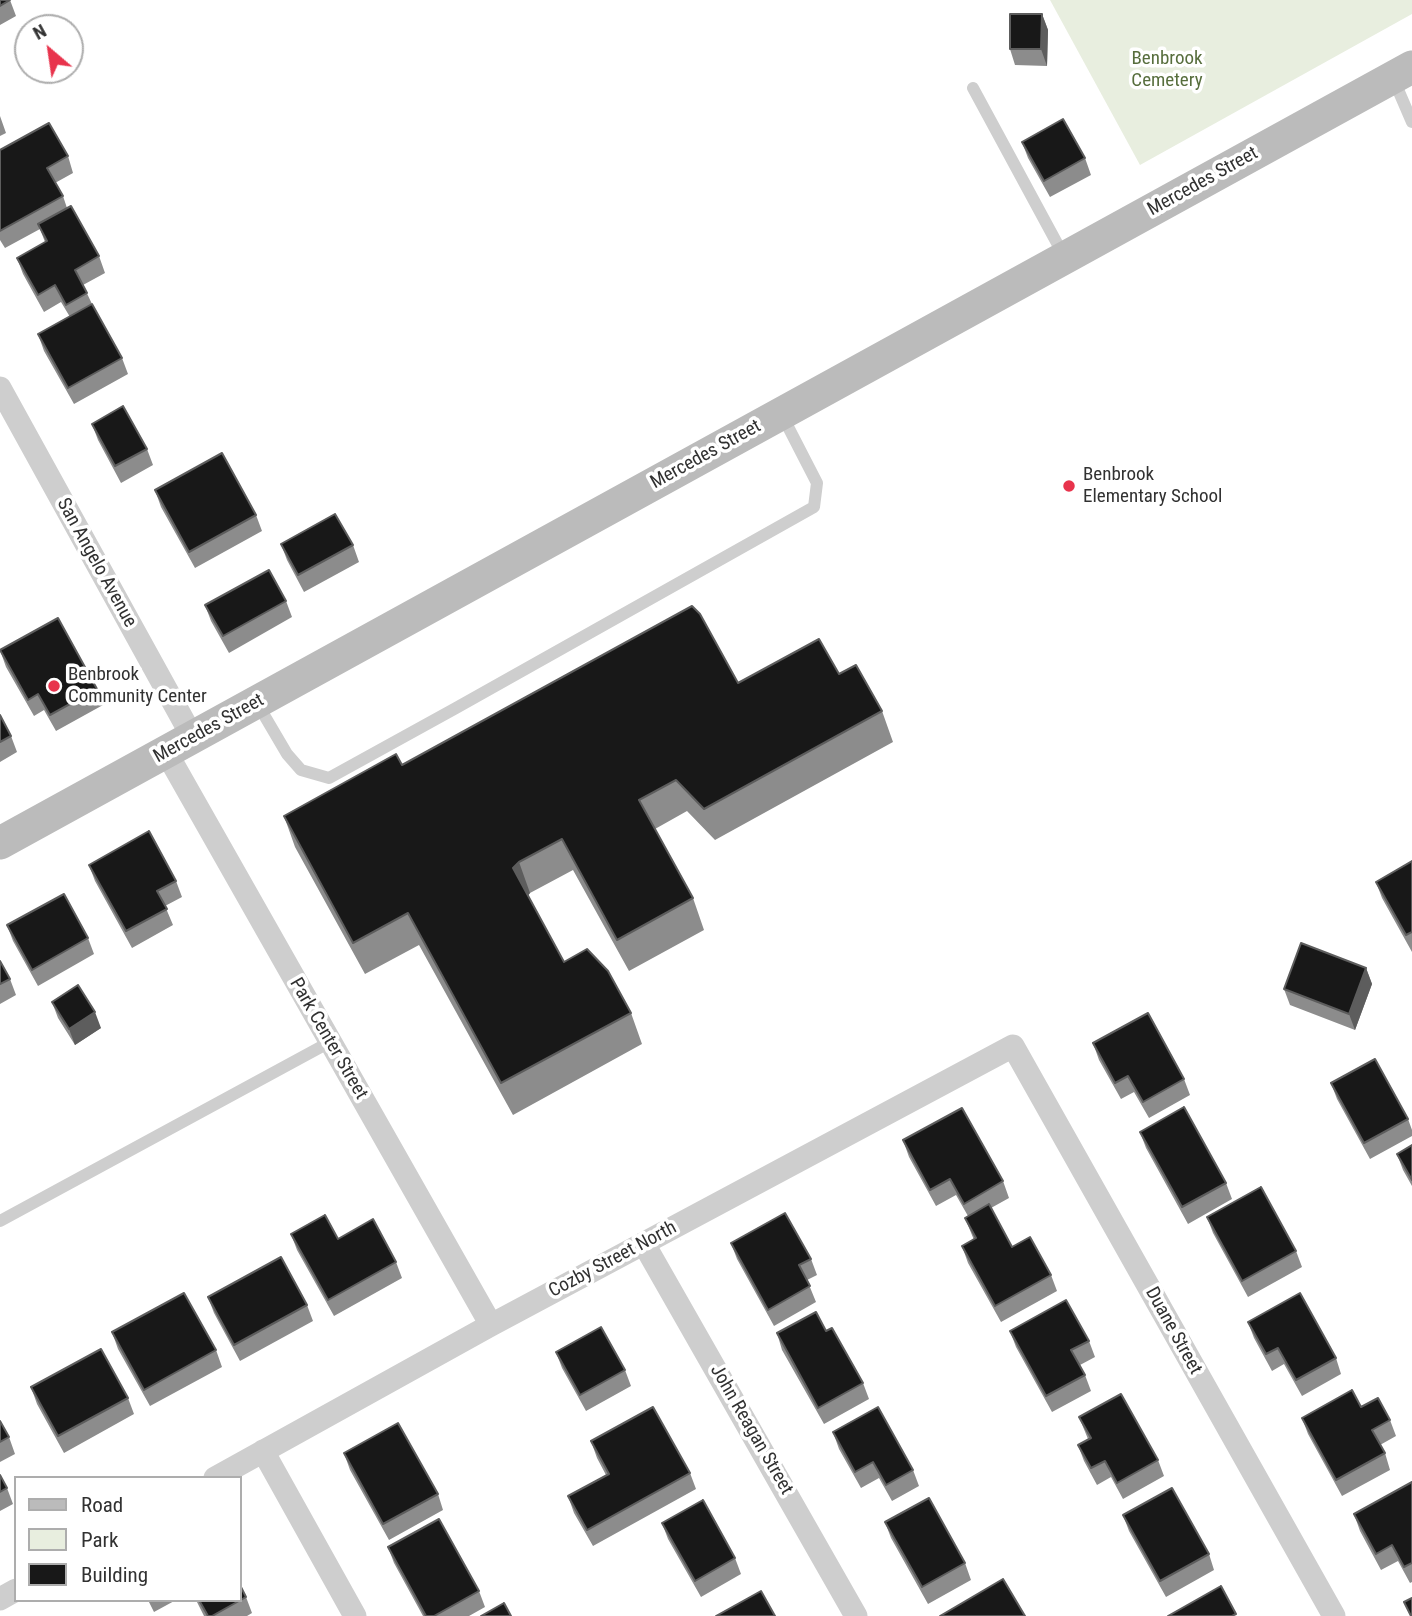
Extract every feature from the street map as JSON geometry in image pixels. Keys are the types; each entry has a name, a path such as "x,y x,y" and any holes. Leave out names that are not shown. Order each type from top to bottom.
{"street":[{"name":"Mercedes Street","path":"0,843 1402,72"},
{"name":"San Angelo Avenue","path":"0,388 179,745"},
{"name":"Park Center Street","path":"179,745 330,1042 491,1325"},
{"name":"Cozby Street North","path":"219,1476 491,1325 1013,1046"},
{"name":"Duane Street","path":"1013,1046 1334,1616"},
{"name":"John Reagan Street","path":"644,1244 856,1616"},
{"path":"263,1451 355,1616"}],"lane":[{"path":"1402,72 1412,122"},
{"path":"973,88 1065,258"},
{"path":"256,703 287,754 301,770 329,778 479,696 814,507 817,484 781,414"},
{"path":"0,1221 330,1042"}],"green space":[{"name":"Benbrook Cemetery","path":"1050,0 1412,0 1412,14 1140,165"}],"building":[{"path":"1010,14 1042,14 1041,49 1010,49"},
{"path":"1063,119 1085,158 1044,181 1022,142"},
{"path":"49,123 68,156 47,168 63,196 0,231 0,150"},
{"path":"71,206 99,256 75,270 87,293 66,305 55,285 38,295 17,258 47,241 38,224"},
{"path":"92,304 122,358 68,388 38,334"},
{"path":"123,406 147,449 115,466 92,424"},
{"path":"222,453 256,515 189,552 155,490"},
{"path":"335,514 353,545 298,575 281,544"},
{"path":"269,570 286,601 223,636 205,605"},
{"path":"692,606 700,614 738,683 819,639 839,674 856,665 882,711 704,809 676,780 639,800 693,898 617,940 562,839 519,862 513,868 564,962 587,949 608,971 631,1013 501,1083 408,913 353,943 284,816 396,754 402,765"},
{"name":"Benbrook Community Center","path":"58,618 97,689 50,715 38,694 28,700 0,650"},
{"path":"0,715 11,736 0,742"},
{"path":"149,831 176,881 157,891 167,909 126,931 89,865"},
{"path":"1412,861 1412,932 1406,935 1376,882"},
{"path":"64,894 88,938 32,970 7,925"},
{"path":"1301,943 1366,968 1349,1014 1284,989"},
{"path":"0,961 10,979 0,984"},
{"path":"78,985 95,1012 69,1029 52,1002"},
{"path":"1148,1013 1184,1079 1143,1102 1128,1076 1115,1083 1093,1043"},
{"path":"1375,1059 1408,1119 1364,1143 1331,1083"},
{"path":"1184,1107 1226,1183 1182,1207 1140,1132"},
{"path":"962,1108 1003,1181 964,1204 950,1179 930,1190 903,1140"},
{"path":"1412,1145 1412,1180 1397,1154"},
{"path":"1261,1187 1296,1251 1242,1281 1207,1217"},
{"path":"989,1204 1012,1247 1030,1237 1051,1275 995,1306 962,1246 976,1238 965,1218"},
{"path":"785,1213 811,1259 799,1265 810,1286 768,1310 731,1243"},
{"path":"325,1215 338,1239 373,1219 396,1262 328,1300 291,1234"},
{"path":"281,1257 307,1305 234,1345 208,1297"},
{"path":"184,1293 216,1350 144,1390 112,1332"},
{"path":"1300,1293 1336,1358 1296,1380 1278,1348 1266,1354 1248,1322"},
{"path":"1066,1300 1089,1341 1071,1350 1085,1375 1046,1396 1010,1331"},
{"path":"816,1312 826,1331 832,1328 863,1383 818,1408 777,1333"},
{"path":"601,1327 625,1370 580,1395 556,1352"},
{"path":"101,1349 128,1398 58,1436 31,1387"},
{"path":"1352,1390 1361,1407 1378,1398 1390,1420 1372,1430 1385,1453 1336,1480 1302,1418"},
{"path":"1121,1394 1158,1460 1117,1483 1105,1461 1091,1468 1078,1445 1091,1438 1079,1417"},
{"path":"653,1407 690,1473 587,1530 568,1496 609,1474 591,1441"},
{"path":"878,1407 913,1470 886,1485 873,1462 855,1472 833,1432"},
{"path":"0,1421 9,1437 0,1442"},
{"path":"398,1423 438,1494 383,1524 344,1453"},
{"path":"0,1475 7,1488 0,1492"},
{"path":"1412,1482 1412,1563 1404,1567 1392,1545 1376,1554 1354,1514"},
{"path":"1172,1488 1209,1554 1160,1581 1123,1515"},
{"path":"929,1498 965,1563 922,1587 885,1522"},
{"path":"703,1500 735,1558 695,1581 662,1523"},
{"path":"439,1519 479,1591 434,1616 426,1616 388,1547"},
{"path":"1003,1579 1025,1616 940,1616"},
{"path":"1221,1586 1236,1614 1168,1616"},
{"path":"761,1591 775,1616 716,1616"},
{"path":"1412,1598 1412,1616 1411,1616 1404,1602"},
{"path":"200,1602 237,1602 212,1616 208,1616"},
{"path":"504,1603 511,1616 481,1616"}],"place":[{"name":"Benbrook Elementary School","path":"1069,486"},
{"name":"Benbrook Community Center","path":"54,686"}]}
